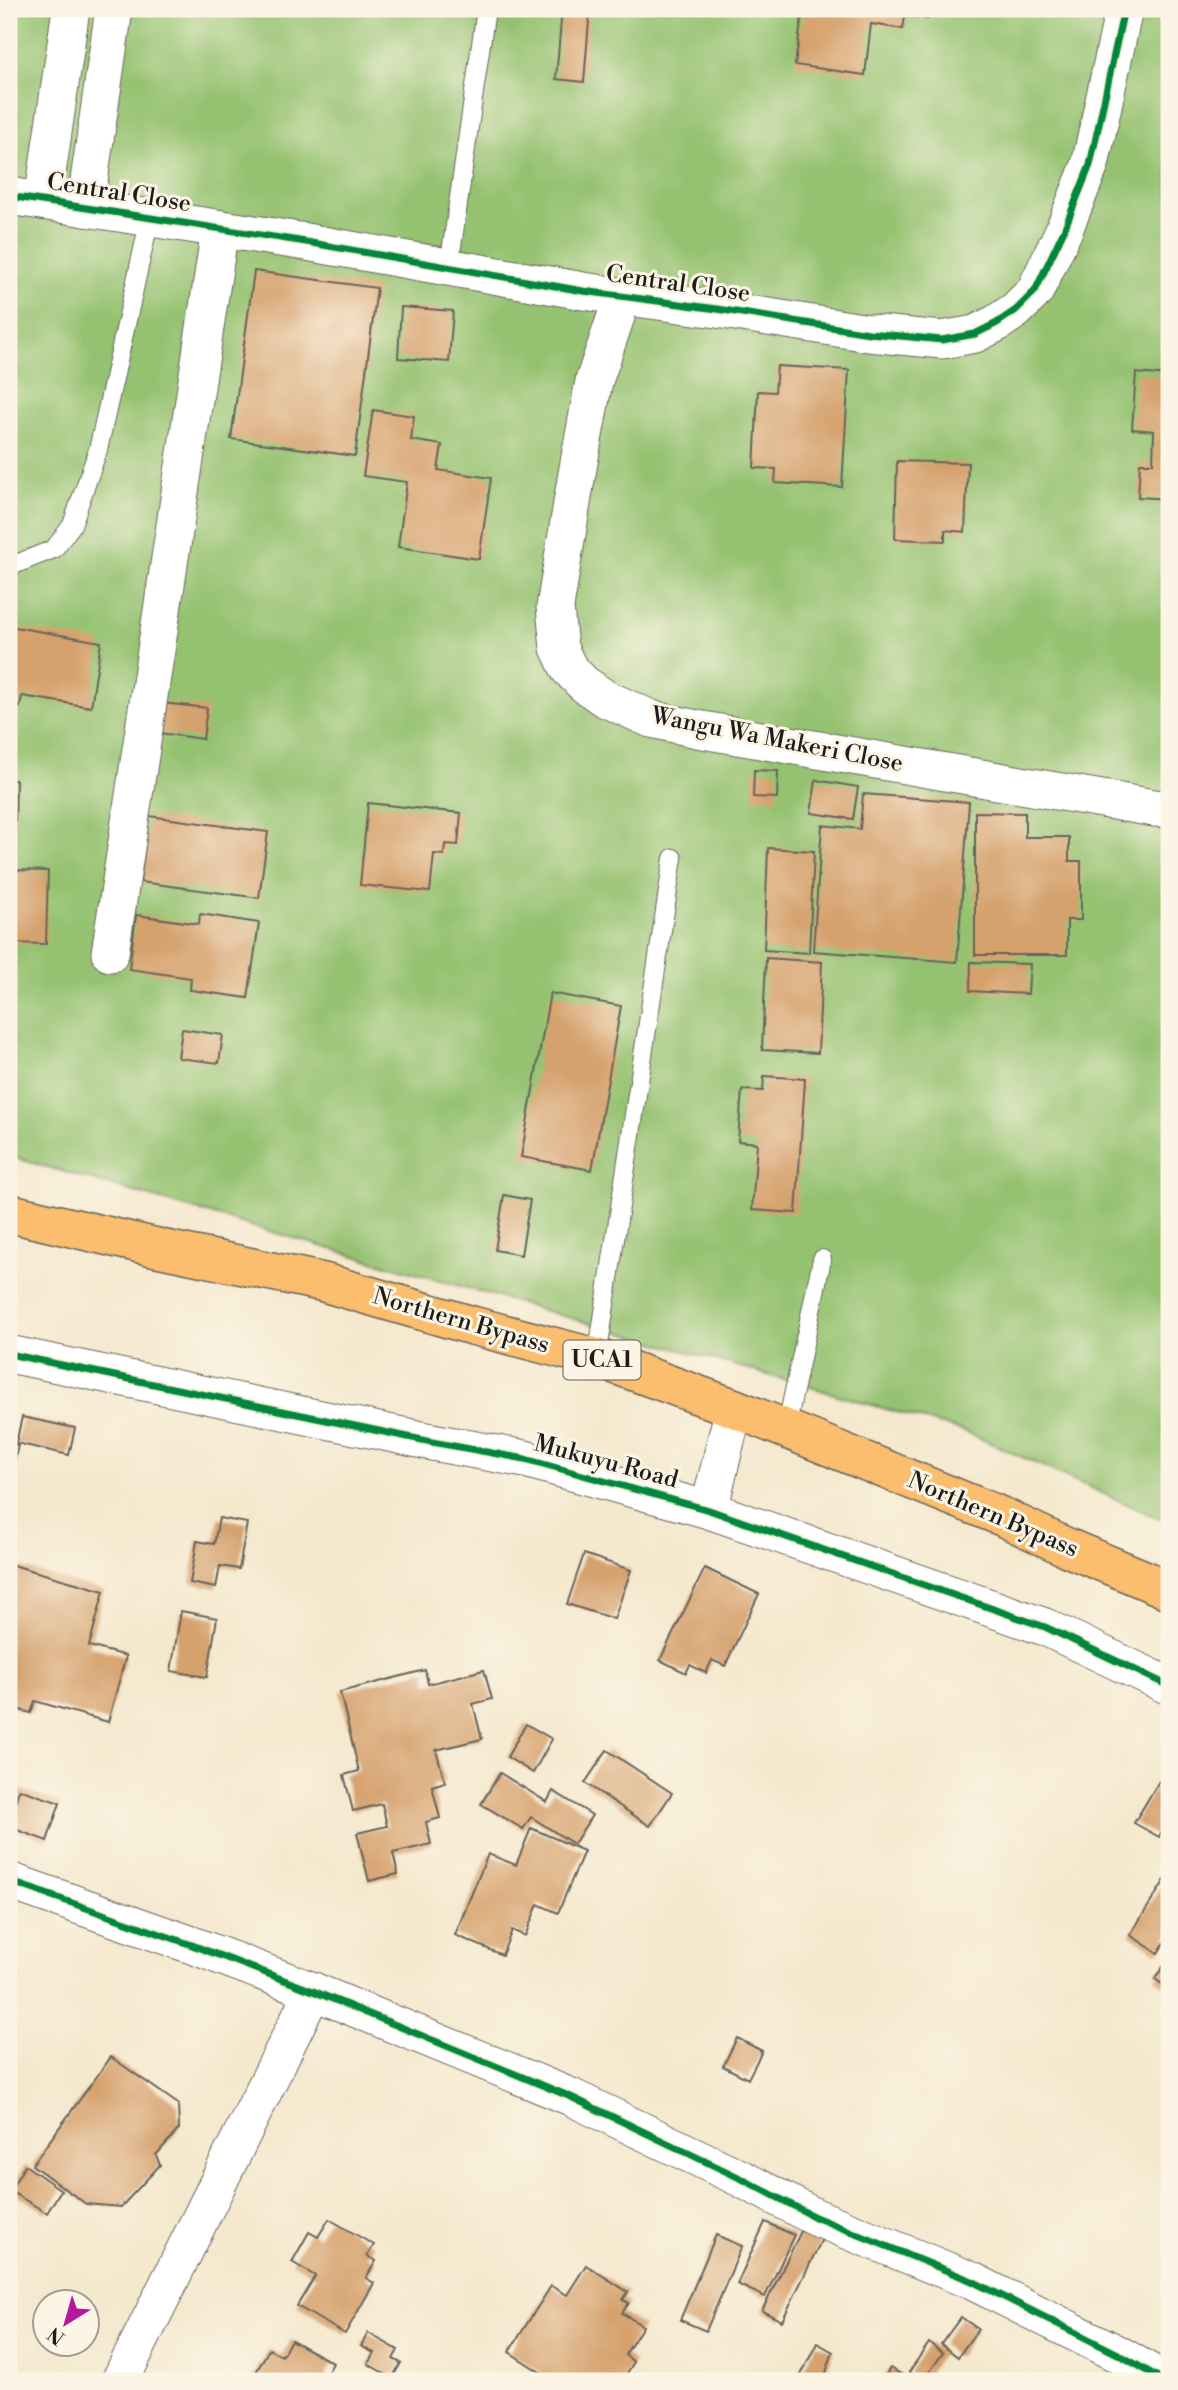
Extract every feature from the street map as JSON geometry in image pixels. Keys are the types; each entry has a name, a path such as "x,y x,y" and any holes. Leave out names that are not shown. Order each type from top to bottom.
{"main road":[{"name":"Northern Bypass","path":"9,1213 322,1282 597,1358 734,1408 1003,1517 1066,1547 1169,1590"}],"street":[{"path":"26,198 71,9"},
{"path":"85,208 114,9"},
{"name":"Central Close","path":"26,198 583,291 869,333 942,340 975,334 997,323 1016,310 1035,291 1064,230 1090,165 1124,9"},
{"path":"110,953 220,229"},
{"name":"Wangu Wa Makeri Close","path":"623,296 594,381 555,607 559,648 569,669 584,684 625,708 651,719 697,729 1169,809"},
{"name":"Mukuyu Road","path":"9,1354 525,1459 709,1510 1045,1627 1169,1686"},
{"path":"709,1510 734,1408"},
{"path":"9,1881 313,1991 571,2097 815,2217 984,2287 1118,2354 1165,2381"},
{"path":"120,2381 313,1991"}],"lane":[{"path":"449,267 486,9"},
{"path":"11,566 54,549 72,525 98,450 150,218"},
{"path":"597,1358 673,858"},
{"path":"786,1429 822,1259"}],"green space":[{"path":"9,9 1169,9 1169,1523 966,1432 9,1156"}],"building":[{"path":"562,9 590,9 584,82 556,79"},
{"path":"803,9 929,9 928,19 905,16 903,29 871,24 865,75 795,65"},
{"path":"254,271 377,288 355,456 231,439"},
{"path":"401,307 453,311 449,362 398,358"},
{"path":"777,366 849,370 842,487 775,483 776,469 754,468 758,391 775,392"},
{"path":"1136,373 1169,376 1169,499 1138,497 1140,463 1153,463 1154,431 1132,429"},
{"path":"373,410 414,416 411,440 442,445 438,470 491,478 479,559 398,547 407,482 363,476"},
{"path":"897,461 968,463 965,532 945,530 945,541 895,539"},
{"path":"1169,611 1169,666 1163,665"},
{"path":"9,626 101,642 91,707 22,696 20,707 9,705"},
{"path":"162,703 207,708 203,739 159,733"},
{"path":"754,770 778,771 777,798 753,797"},
{"path":"9,780 16,780 14,870 48,871 46,944 9,943"},
{"path":"816,780 858,787 853,819 811,813"},
{"path":"863,794 969,802 957,962 813,951 822,825 860,829"},
{"path":"368,803 461,813 458,845 445,844 444,855 434,854 430,892 360,885"},
{"path":"975,812 1025,813 1025,837 1069,837 1069,861 1081,861 1081,920 1067,920 1067,955 975,955"},
{"path":"149,816 268,832 259,898 140,882"},
{"path":"768,848 814,851 809,953 764,950"},
{"path":"200,914 259,923 248,998 190,990 191,978 129,969 136,915 199,924"},
{"path":"766,958 822,962 818,1053 762,1050"},
{"path":"971,962 1030,964 1028,994 970,991"},
{"path":"550,993 621,1006 592,1170 521,1157"},
{"path":"182,1029 223,1035 219,1063 178,1058"},
{"path":"764,1076 805,1079 796,1213 752,1210 757,1143 738,1141 742,1090 763,1091"},
{"path":"504,1195 530,1200 521,1255 495,1250"},
{"path":"22,1417 75,1428 69,1455 16,1443"},
{"path":"9,1443 18,1445 10,1482 9,1481"},
{"path":"219,1518 247,1523 239,1569 220,1566 216,1588 190,1583 197,1541 214,1544"},
{"path":"584,1554 631,1570 614,1619 567,1604"},
{"path":"9,1564 104,1591 89,1646 126,1656 108,1722 35,1701 31,1713 9,1707"},
{"path":"705,1568 759,1594 725,1666 712,1660 706,1673 690,1665 686,1673 660,1660"},
{"path":"181,1611 217,1618 207,1677 171,1671"},
{"path":"425,1670 428,1684 484,1670 492,1699 473,1704 482,1739 436,1750 445,1782 432,1786 440,1818 426,1822 431,1844 393,1853 398,1874 369,1881 357,1833 387,1826 382,1804 353,1811 344,1775 359,1771 340,1692"},
{"path":"526,1724 552,1739 533,1773 507,1757"},
{"path":"607,1750 672,1793 650,1826 585,1783"},
{"path":"500,1773 547,1802 553,1791 592,1815 574,1844 531,1817 523,1829 481,1804"},
{"path":"1159,1781 1169,1787 1169,1826 1166,1824 1159,1837 1134,1823"},
{"path":"19,1789 60,1803 47,1841 9,1827"},
{"path":"531,1828 584,1851 558,1913 538,1904 525,1936 512,1930 502,1955 455,1935 488,1854 516,1865"},
{"path":"1165,1880 1169,1883 1169,1935 1158,1953 1130,1935"},
{"path":"1169,1958 1169,1989 1155,1979"},
{"path":"737,2038 762,2051 748,2079 723,2066"},
{"path":"111,2057 178,2104 179,2129 156,2155 160,2165 121,2207 86,2204 32,2165"},
{"path":"25,2165 61,2190 47,2213 10,2191"},
{"path":"329,2219 374,2245 367,2256 376,2261 366,2278 374,2283 345,2334 297,2306 315,2276 292,2262 309,2232 318,2237"},
{"path":"765,2222 794,2235 765,2297 737,2284"},
{"path":"803,2227 823,2237 782,2321 762,2311"},
{"path":"716,2235 742,2246 706,2331 680,2320"},
{"path":"586,2265 628,2292 623,2300 629,2303 622,2313 643,2326 625,2355 634,2362 622,2381 554,2381 509,2352 551,2286 567,2295"},
{"path":"961,2317 978,2329 958,2357 941,2344"},
{"path":"368,2333 398,2350 393,2359 401,2363 392,2378 368,2364 374,2353 361,2346"},
{"path":"291,2340 333,2363 323,2381 251,2381 269,2349 282,2356"},
{"path":"817,2343 833,2352 823,2381 798,2381"},
{"path":"929,2343 943,2353 923,2381 909,2372"},
{"path":"890,2368 906,2377 904,2381 882,2381"}],"cycle path":[{"path":"9,196 306,242 583,291 869,333 942,340 975,334 997,323 1016,310 1035,291 1064,230 1090,165 1124,9"},
{"path":"9,1354 525,1459 709,1510 1045,1627 1169,1686"},
{"path":"9,1881 313,1991 571,2097 815,2217 972,2281 1118,2354 1165,2381"}]}
